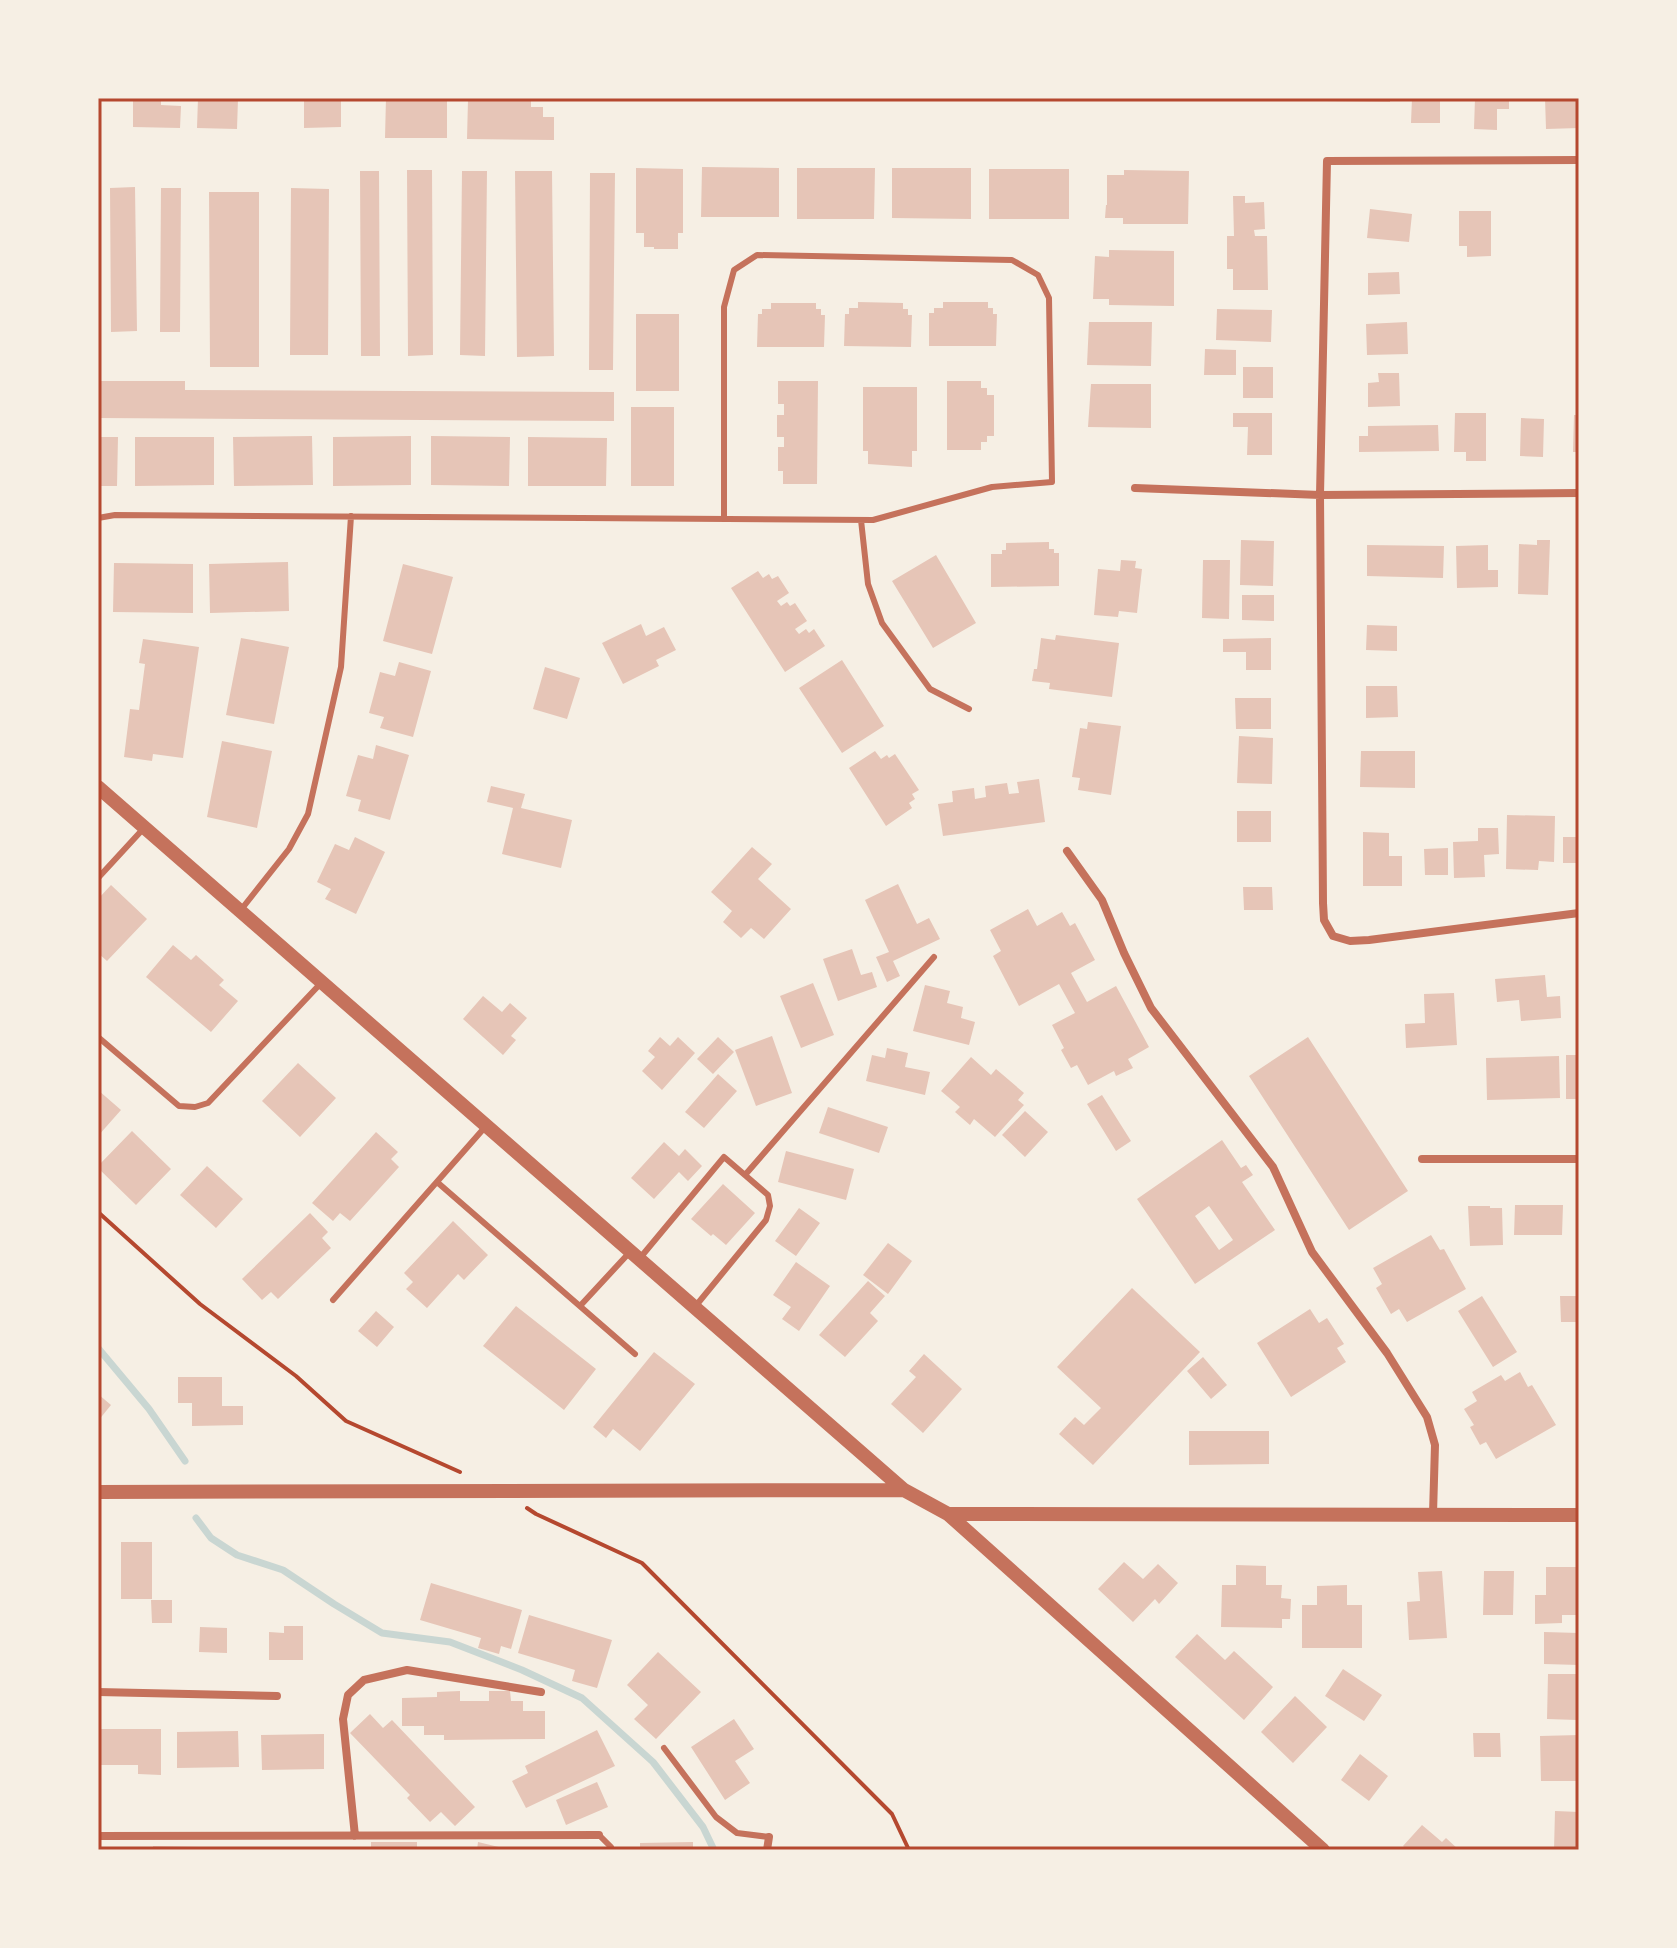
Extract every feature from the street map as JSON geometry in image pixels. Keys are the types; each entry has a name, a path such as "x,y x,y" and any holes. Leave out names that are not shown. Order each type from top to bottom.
{"street":[{"path":"1579,160 1327,161 1320,495 1323,903 1324,920 1333,936 1350,941 1369,940 1579,913"},
{"path":"1135,488 1320,495 1579,493"},
{"path":"98,787 904,1490 948,1514 1323,1850"},
{"path":"1067,851 1102,900 1151,1008 1273,1167 1312,1252 1387,1353 1427,1417 1435,1445 1433,1514"},
{"path":"1422,1159 1579,1159"},
{"path":"98,1492 904,1490"},
{"path":"948,1514 1579,1515"},
{"path":"355,1836 343,1719 348,1695 364,1680 407,1670 541,1692"},
{"path":"98,1692 277,1696"},
{"path":"98,1836 599,1835"},
{"path":"767,1850 769,1837"}],"lane":[{"path":"98,518 115,515 873,520 992,487 1052,482 1049,298 1038,275 1012,260 773,255 757,255 734,270 724,307 724,519"},
{"path":"240,911 289,849 308,814 341,667 351,516"},
{"path":"861,520 868,584 882,623 930,689 969,709"},
{"path":"98,878 144,828"},
{"path":"745,1175 934,957"},
{"path":"98,1037 179,1106 195,1107 208,1103 322,982"},
{"path":"333,1300 486,1126"},
{"path":"580,1306 635,1256 724,1157 768,1195 770,1206 766,1220 694,1308"},
{"path":"437,1182 635,1354"},
{"path":"664,1748 716,1817 737,1833 769,1837"},
{"path":"599,1835 612,1850"}],"path":[{"path":"98,1212 200,1304 296,1376 346,1421 463,1473"},
{"path":"500,1490 536,1514 642,1563 892,1814 909,1850"}],"building":[{"path":"133,98 161,98 161,105 181,106 180,128 133,127"},
{"path":"198,98 238,99 237,129 197,128"},
{"path":"304,98 341,98 341,127 304,128"},
{"path":"386,98 447,98 447,138 385,138"},
{"path":"1326,98 1390,98 1390,102 1326,101"},
{"path":"1412,98 1440,98 1440,123 1411,123"},
{"path":"1475,98 1509,98 1509,109 1497,109 1497,130 1474,129"},
{"path":"1545,98 1579,98 1579,128 1546,129"},
{"path":"468,100 531,101 531,107 543,107 543,117 554,117 554,140 467,139"},
{"path":"702,167 779,168 779,217 701,217"},
{"path":"636,168 683,169 683,233 678,233 678,249 644,247 644,233 636,233"},
{"path":"797,168 875,168 874,219 797,219"},
{"path":"892,168 971,168 971,219 892,218"},
{"path":"989,169 1069,169 1069,219 989,219"},
{"path":"407,170 432,170 433,355 408,356"},
{"path":"1124,170 1189,171 1188,224 1123,224 1123,218 1105,218 1107,175 1124,175"},
{"path":"360,171 379,171 380,356 361,356"},
{"path":"462,171 487,171 485,356 460,355"},
{"path":"515,171 552,171 554,356 517,357"},
{"path":"590,173 615,173 613,370 589,370"},
{"path":"135,187 137,331 111,332 110,188"},
{"path":"161,188 181,188 180,332 160,332"},
{"path":"291,188 329,189 328,355 290,355"},
{"path":"209,192 259,192 259,367 210,367"},
{"path":"1233,196 1245,196 1245,203 1264,202 1265,229 1254,230 1255,236 1267,236 1268,290 1233,290 1233,269 1227,269 1227,236 1234,236"},
{"path":"1370,209 1412,214 1409,242 1367,238"},
{"path":"1459,211 1491,211 1491,256 1467,257 1467,246 1459,246"},
{"path":"1109,250 1174,251 1174,306 1109,305 1109,299 1093,299 1095,256 1109,257"},
{"path":"1399,272 1400,294 1368,295 1368,273"},
{"path":"858,302 903,303 903,309 908,309 908,315 912,315 911,347 844,346 845,314 849,314 849,308 858,308"},
{"path":"943,302 988,302 988,308 993,308 993,314 997,314 996,346 929,346 929,313 934,313 934,308 943,308"},
{"path":"771,303 816,303 816,309 821,309 821,315 825,315 824,347 757,347 758,314 762,314 762,309 771,309"},
{"path":"1217,309 1272,310 1271,342 1216,340"},
{"path":"636,314 679,314 679,391 636,391"},
{"path":"1089,322 1152,322 1151,366 1087,365"},
{"path":"1407,322 1408,354 1367,355 1366,324"},
{"path":"1205,349 1236,350 1236,375 1204,375"},
{"path":"1243,367 1273,367 1273,398 1243,398"},
{"path":"1378,373 1399,373 1400,406 1368,407 1368,383 1379,382"},
{"path":"98,381 185,381 185,390 614,392 614,421 98,418"},
{"path":"778,381 818,381 817,484 783,484 783,471 778,471 778,447 784,447 784,437 777,437 777,415 784,415 784,404 778,404"},
{"path":"947,381 981,381 981,388 987,388 987,395 994,395 994,436 987,436 987,442 981,442 981,450 947,450"},
{"path":"1091,384 1151,384 1151,428 1088,427"},
{"path":"863,387 917,387 917,451 912,451 912,467 868,464 868,451 863,451"},
{"path":"631,407 674,407 674,486 631,486"},
{"path":"1233,413 1272,413 1272,455 1247,455 1248,427 1233,427"},
{"path":"1455,413 1486,413 1486,461 1466,461 1466,452 1454,452"},
{"path":"1574,415 1579,415 1579,452 1573,452"},
{"path":"1521,418 1544,419 1543,457 1520,456"},
{"path":"1438,425 1439,451 1359,452 1359,436 1368,436 1368,426"},
{"path":"312,436 313,485 234,486 233,437"},
{"path":"411,436 411,485 333,486 333,437"},
{"path":"431,436 510,437 509,486 431,485"},
{"path":"98,437 118,437 117,486 98,486"},
{"path":"135,437 214,437 214,485 135,486"},
{"path":"528,437 607,438 606,486 528,486"},
{"path":"1241,540 1274,541 1273,586 1240,585"},
{"path":"1537,540 1550,540 1548,595 1518,594 1519,544 1537,545"},
{"path":"1049,542 1049,549 1059,553 1059,586 991,587 991,554 1002,554 1006,543"},
{"path":"1367,545 1444,546 1443,578 1367,576"},
{"path":"1488,545 1488,570 1498,570 1498,587 1457,588 1456,546"},
{"path":"936,555 976,623 933,648 892,581"},
{"path":"1121,560 1136,561 1135,568 1142,569 1137,613 1119,611 1118,617 1094,615 1098,569 1120,571"},
{"path":"1203,560 1230,560 1229,619 1202,618"},
{"path":"288,562 289,611 210,613 209,564"},
{"path":"114,563 193,564 193,613 113,612"},
{"path":"403,564 453,577 432,654 383,641"},
{"path":"758,571 763,578 769,574 772,579 778,576 789,593 777,601 781,606 787,602 790,606 795,603 807,621 795,629 799,634 806,629 809,633 814,629 825,646 785,672 731,588"},
{"path":"1242,595 1274,595 1274,621 1242,620"},
{"path":"641,624 646,636 664,627 676,650 656,660 659,666 623,684 602,643"},
{"path":"1367,625 1397,626 1397,651 1366,650"},
{"path":"1056,635 1119,643 1112,697 1049,689 1050,683 1032,681 1034,669 1037,669 1041,638 1055,640"},
{"path":"241,638 289,647 274,724 226,715"},
{"path":"1271,638 1271,670 1246,670 1246,652 1223,652 1223,639"},
{"path":"143,639 199,647 183,758 153,754 152,761 124,757 130,709 139,710 145,664 139,663"},
{"path":"842,660 884,726 842,753 799,688"},
{"path":"399,662 431,671 413,737 380,728 384,717 369,713 380,672 395,676"},
{"path":"545,667 580,678 567,719 533,709"},
{"path":"1366,686 1397,686 1398,717 1366,718"},
{"path":"1235,698 1271,698 1271,729 1236,729"},
{"path":"1088,722 1121,726 1111,795 1078,790 1080,778 1072,777 1080,728 1087,729"},
{"path":"1239,736 1273,738 1272,784 1237,783"},
{"path":"222,741 272,751 257,828 207,817"},
{"path":"376,745 409,755 390,820 358,811 361,800 346,796 358,755 373,759"},
{"path":"875,751 881,759 895,754 919,790 912,794 915,799 909,803 912,808 886,826 849,768"},
{"path":"1361,751 1415,751 1415,788 1360,787"},
{"path":"1039,779 1045,822 943,836 938,804 953,802 952,791 974,788 975,799 986,797 985,786 1007,783 1009,794 1019,793 1017,782"},
{"path":"491,786 525,794 521,808 572,820 561,868 502,854 513,808 487,802"},
{"path":"1237,811 1271,811 1271,842 1237,842"},
{"path":"1507,815 1555,816 1554,862 1539,861 1538,870 1506,869"},
{"path":"1478,828 1498,828 1499,854 1484,855 1485,877 1454,878 1453,842 1478,841"},
{"path":"1363,832 1389,833 1389,856 1402,856 1402,886 1363,886"},
{"path":"355,837 385,852 356,914 325,899 331,889 317,882 335,844 349,850"},
{"path":"1563,837 1579,837 1579,863 1563,863"},
{"path":"752,847 772,864 758,879 791,909 764,939 751,928 741,938 723,922 732,911 711,892"},
{"path":"1448,848 1448,875 1425,875 1424,849"},
{"path":"898,884 917,924 929,918 940,939 893,961 900,976 887,982 876,957 889,952 865,900"},
{"path":"111,885 147,919 107,961 98,953 98,899"},
{"path":"1243,887 1272,887 1273,910 1244,910"},
{"path":"1028,909 1037,926 1062,912 1070,926 1075,923 1095,960 1071,973 1087,1002 1116,986 1149,1047 1128,1059 1133,1068 1116,1076 1114,1071 1088,1085 1077,1065 1071,1068 1052,1025 1075,1013 1059,984 1019,1006 993,956 1001,951 990,930"},
{"path":"173,945 191,960 196,955 224,980 219,985 238,1001 211,1032 146,977"},
{"path":"852,949 861,975 872,972 877,987 838,1001 823,959"},
{"path":"1545,975 1547,997 1560,996 1561,1018 1521,1021 1519,1000 1497,1002 1495,979"},
{"path":"813,983 834,1035 801,1048 780,996"},
{"path":"925,985 950,991 947,1003 963,1007 961,1018 975,1022 969,1045 913,1031"},
{"path":"1454,993 1457,1045 1406,1048 1405,1024 1425,1023 1424,994"},
{"path":"483,996 502,1012 510,1003 527,1018 511,1036 516,1040 503,1055 463,1019"},
{"path":"772,1036 792,1093 756,1106 735,1050"},
{"path":"660,1037 670,1046 678,1037 695,1053 662,1090 642,1071 655,1057 648,1051"},
{"path":"718,1037 734,1052 713,1074 697,1059"},
{"path":"1308,1037 1408,1191 1349,1230 1249,1076"},
{"path":"887,1048 908,1053 905,1067 930,1072 925,1095 866,1081 872,1055 885,1058"},
{"path":"1566,1055 1579,1055 1579,1099 1566,1099"},
{"path":"1559,1056 1560,1098 1487,1100 1486,1058"},
{"path":"971,1057 991,1075 996,1069 1024,1093 1018,1100 1024,1105 995,1137 974,1119 970,1125 955,1112 960,1107 941,1091"},
{"path":"298,1063 336,1098 300,1137 262,1101"},
{"path":"718,1074 737,1091 704,1128 685,1112"},
{"path":"98,1090 121,1110 98,1136"},
{"path":"1102,1095 1131,1141 1116,1151 1087,1104"},
{"path":"828,1107 888,1127 879,1153 819,1133"},
{"path":"1025,1111 1048,1132 1025,1157 1002,1135"},
{"path":"132,1131 171,1169 136,1205 98,1168"},
{"path":"376,1132 398,1152 391,1159 399,1167 350,1221 340,1213 333,1221 312,1203"},
{"path":"1222,1140 1241,1168 1246,1165 1253,1175 1242,1182 1275,1230 1195,1284 1137,1199","holes":["1209,1206 1233,1240 1219,1250 1195,1216"]},
{"path":"664,1142 679,1156 685,1149 702,1166 688,1181 679,1172 654,1199 631,1178"},
{"path":"786,1151 854,1169 846,1200 778,1182"},
{"path":"207,1166 243,1199 216,1228 180,1195"},
{"path":"723,1184 755,1213 726,1245 691,1219"},
{"path":"1515,1205 1563,1205 1562,1235 1514,1235"},
{"path":"1468,1206 1502,1208 1503,1245 1470,1246"},
{"path":"799,1208 820,1223 796,1256 775,1241"},
{"path":"310,1213 328,1232 322,1238 331,1248 278,1299 271,1292 262,1300 242,1279"},
{"path":"453,1221 488,1255 464,1280 458,1274 427,1308 406,1289 413,1282 404,1273"},
{"path":"1431,1235 1440,1250 1444,1249 1466,1289 1407,1322 1399,1309 1391,1314 1376,1288 1382,1284 1373,1268"},
{"path":"888,1243 912,1261 888,1294 863,1275"},
{"path":"796,1262 830,1286 799,1331 782,1319 791,1307 773,1295"},
{"path":"868,1281 885,1296 870,1313 878,1321 845,1357 819,1335"},
{"path":"1132,1288 1200,1352 1093,1465 1059,1434 1075,1417 1084,1425 1101,1408 1057,1367"},
{"path":"1482,1296 1517,1352 1493,1367 1458,1311"},
{"path":"1560,1296 1579,1296 1579,1322 1561,1322"},
{"path":"516,1306 596,1369 564,1410 483,1346"},
{"path":"1310,1309 1319,1323 1327,1318 1344,1344 1337,1348 1346,1362 1291,1397 1257,1343"},
{"path":"376,1311 394,1327 377,1347 358,1331"},
{"path":"654,1352 695,1384 640,1451 613,1429 606,1438 593,1427"},
{"path":"924,1354 962,1389 923,1433 891,1404 916,1377 909,1371"},
{"path":"1203,1357 1227,1385 1211,1399 1187,1371"},
{"path":"1520,1372 1528,1387 1532,1385 1556,1425 1496,1459 1486,1442 1480,1445 1470,1427 1474,1425 1464,1409 1477,1401 1472,1392 1501,1375 1505,1381"},
{"path":"178,1377 222,1377 222,1406 243,1406 243,1425 192,1426 192,1403 178,1403"},
{"path":"98,1394 111,1405 98,1421"},
{"path":"1189,1431 1269,1431 1269,1464 1189,1465"},
{"path":"121,1542 152,1542 152,1599 121,1599"},
{"path":"1124,1562 1143,1579 1158,1564 1178,1583 1159,1604 1155,1599 1133,1622 1098,1589"},
{"path":"1236,1565 1266,1566 1266,1585 1282,1585 1281,1598 1291,1599 1290,1619 1282,1619 1282,1628 1221,1627 1222,1585 1236,1585"},
{"path":"1546,1567 1579,1567 1576,1615 1562,1615 1562,1623 1535,1624 1535,1595 1546,1595"},
{"path":"1442,1571 1447,1638 1409,1640 1407,1602 1420,1601 1418,1572"},
{"path":"1484,1571 1514,1571 1513,1615 1483,1615"},
{"path":"431,1583 522,1610 511,1649 501,1646 499,1654 478,1648 481,1638 420,1620"},
{"path":"1347,1585 1347,1605 1362,1605 1362,1648 1302,1648 1302,1605 1317,1605 1317,1586"},
{"path":"151,1600 172,1600 172,1623 152,1623"},
{"path":"529,1615 612,1640 597,1688 572,1681 575,1670 518,1653"},
{"path":"284,1626 303,1626 303,1660 269,1660 269,1632 284,1633"},
{"path":"200,1627 227,1628 227,1653 199,1652"},
{"path":"1544,1632 1579,1633 1579,1665 1544,1664"},
{"path":"1197,1634 1225,1660 1234,1651 1273,1687 1244,1720 1175,1657"},
{"path":"658,1652 701,1692 656,1739 634,1719 648,1705 627,1685"},
{"path":"1343,1669 1382,1695 1364,1721 1325,1696"},
{"path":"1548,1674 1578,1674 1577,1720 1547,1719"},
{"path":"460,1691 460,1701 489,1701 489,1691 510,1691 511,1701 523,1701 523,1711 545,1711 545,1739 444,1740 444,1735 424,1735 424,1726 402,1726 402,1698 437,1697 437,1692"},
{"path":"1295,1696 1327,1727 1293,1763 1261,1732"},
{"path":"370,1714 383,1728 392,1720 475,1807 455,1826 441,1812 430,1822 407,1798 410,1795 350,1733"},
{"path":"734,1719 754,1749 735,1761 750,1783 725,1800 691,1747"},
{"path":"98,1729 161,1729 161,1775 138,1774 138,1765 98,1765"},
{"path":"597,1730 615,1766 526,1808 512,1781 528,1773 525,1766"},
{"path":"238,1731 239,1767 177,1768 177,1732"},
{"path":"1473,1733 1500,1733 1501,1757 1474,1757"},
{"path":"324,1734 324,1769 262,1770 261,1735"},
{"path":"1579,1735 1579,1781 1541,1781 1540,1736"},
{"path":"1360,1754 1388,1776 1369,1801 1341,1780"},
{"path":"597,1782 608,1807 566,1825 556,1800"},
{"path":"1555,1811 1579,1812 1579,1850 1554,1850"},
{"path":"1422,1825 1442,1842 1446,1838 1459,1850 1407,1850 1403,1846"},
{"path":"371,1842 417,1842 417,1850 371,1850"},
{"path":"478,1842 507,1849 507,1850 477,1850"},
{"path":"693,1842 693,1850 640,1850 640,1843"},
{"path":"153,1846 199,1847 199,1850 153,1850"}],"waterway":[{"path":"98,1348 149,1409 185,1461"},
{"path":"196,1518 211,1538 237,1555 283,1570 382,1633 450,1642 582,1698 653,1762 703,1827 714,1850"}]}
